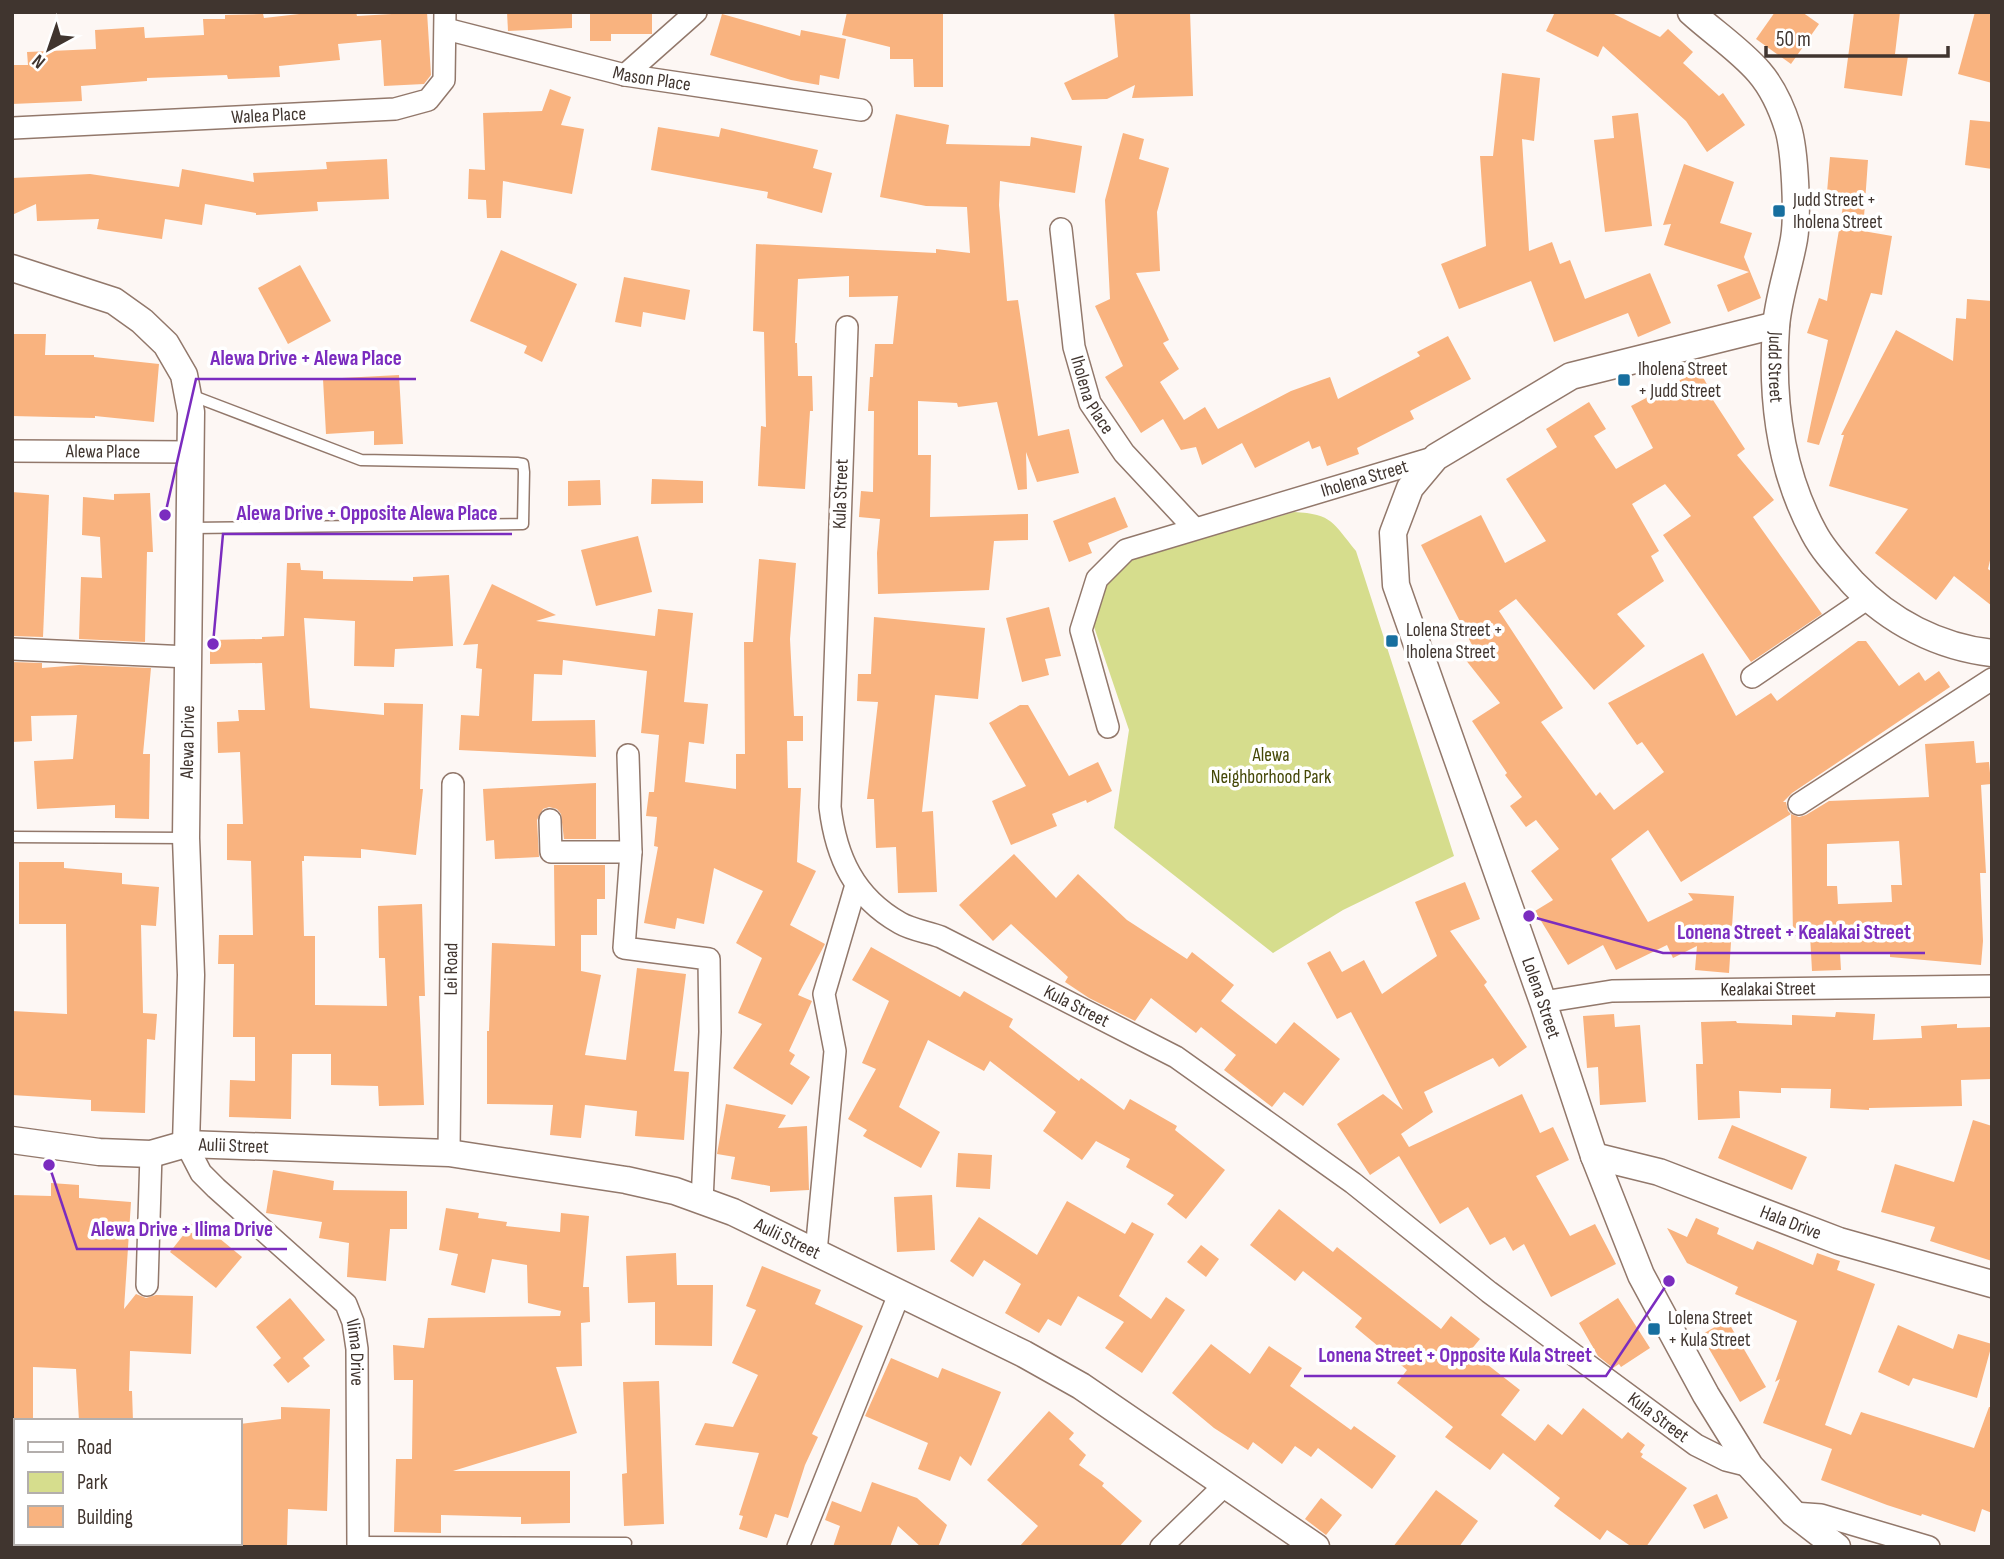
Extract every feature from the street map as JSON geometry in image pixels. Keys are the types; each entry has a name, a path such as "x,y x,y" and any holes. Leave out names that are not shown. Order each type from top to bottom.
{"street":[{"path":"625,75 696,12"},
{"name":"Judd Street","path":"1691,12 1759,72 1776,99 1788,130 1794,162 1795,235 1776,325 1775,396 1788,471 1815,534 1830,557 1868,598 1886,612 1928,637 1968,650 1992,653"},
{"name":"Mason Place","path":"446,21 625,75 861,110"},
{"name":"Walea Place","path":"13,128 395,109 428,100 444,80 446,21"},
{"name":"Iholena Place","path":"1061,229 1074,347 1090,403 1124,453 1194,528"},
{"name":"Alewa Drive","path":"12,268 114,301 142,321 166,344 184,375 191,412 192,453 186,838 191,975 186,1144"},
{"name":"Iholena Street","path":"1108,727 1081,630 1097,579 1126,550 1436,457 1571,376 1776,325"},
{"name":"Kula Street","path":"847,327 830,807 833,832 841,860 856,885 900,924 941,937 1176,1057 1353,1183 1489,1292 1696,1444 1726,1460 1750,1466"},
{"name":"Alewa Place","path":"12,451 192,453"},
{"name":"Lolena Street","path":"1436,457 1410,488 1393,533 1396,586 1543,1002 1594,1156 1641,1275 1700,1385 1750,1466 1793,1513 1837,1547"},
{"path":"1752,677 1868,598"},
{"path":"12,649 189,657"},
{"path":"1799,804 1992,679"},
{"path":"628,755 631,852 624,948 709,959 710,1032 702,1201"},
{"name":"Lei Road","path":"449,1153 453,784"},
{"path":"550,820 551,852 631,852"},
{"path":"816,1252 835,1051 824,994 856,885"},
{"name":"Kealakai Street","path":"1543,1002 1612,990 1992,986"},
{"path":"12,1140 99,1152 151,1154 186,1144"},
{"name":"Aulii Street","path":"186,1144 449,1153 626,1180 675,1191 733,1212 900,1292 1082,1386 1316,1547"},
{"name":"Ilima Drive","path":"186,1144 201,1173 346,1304 353,1322 357,1349 358,1544"},
{"path":"147,1285 151,1154"},
{"name":"Hala Drive","path":"1594,1156 1659,1172 1839,1241 1992,1283"},
{"path":"798,1547 900,1292"},
{"path":"1161,1547 1226,1484"},
{"path":"1793,1513 1821,1515 1929,1547"}],"lane":[{"path":"187,394 361,460 523,464 523,524 191,528"},
{"path":"12,838 186,838"},
{"path":"358,1544 626,1543"}],"green space":[{"name":"Alewa Neighborhood Park","path":"1294,512 1325,518 1337,527 1356,551 1454,856 1343,910 1273,953 1114,828 1129,730 1090,615 1116,563"}],"building":[{"path":"317,12 356,12 357,16 427,12 431,75 424,84 384,86 381,40 338,44 340,60 279,66 280,77 228,79 227,75 147,78 147,81 81,86 82,101 12,104 12,65 28,65 27,52 96,49 95,30 144,27 145,38 204,35 203,19 225,19 225,15 263,14 264,18"},
{"path":"507,12 572,12 572,28 508,31"},
{"path":"590,12 652,12 652,34 611,34 611,41 590,41"},
{"path":"847,12 943,12 943,87 914,87 913,59 890,59 890,47 842,35"},
{"path":"1114,12 1190,12 1193,96 1132,98 1135,85 1107,99 1072,100 1064,83 1118,57"},
{"path":"1555,12 1610,12 1660,37 1668,29 1693,52 1683,63 1719,96 1723,93 1745,125 1707,152 1686,121 1603,46 1598,57 1546,31"},
{"path":"1775,12 1802,12 1819,24 1791,64 1756,39"},
{"path":"1854,12 1900,12 1895,54 1908,56 1902,96 1844,88"},
{"path":"1975,12 1992,12 1992,83 1958,74"},
{"path":"722,14 800,36 801,30 846,39 839,79 820,75 819,85 791,80 710,55"},
{"path":"1502,73 1540,78 1534,141 1522,139 1529,251 1552,242 1560,264 1570,260 1585,299 1650,273 1671,323 1638,337 1628,313 1554,342 1531,281 1459,309 1441,264 1486,246 1480,156 1493,156"},
{"path":"550,89 571,97 561,125 584,129 572,194 503,181 501,218 487,218 486,200 468,199 469,169 485,170 483,113 542,111"},
{"path":"1638,113 1652,226 1605,232 1594,140 1614,138 1612,116"},
{"path":"896,114 949,125 946,144 1030,146 1031,137 1082,146 1075,193 1000,181 999,205 1007,301 1018,300 1038,436 1069,429 1079,473 1037,482 1026,452 1027,489 1018,490 997,402 958,407 957,403 918,401 918,455 931,455 930,517 1028,514 1028,540 994,541 989,590 878,594 880,519 859,517 861,491 873,492 874,411 868,411 875,344 893,344 898,296 849,297 849,276 798,279 795,343 798,376 812,376 813,411 810,411 805,489 758,486 761,426 766,427 764,332 753,331 756,244 936,253 936,249 970,253 967,207 926,206 880,197"},
{"path":"1970,120 1992,122 1992,169 1965,165"},
{"path":"658,127 719,137 721,128 818,150 813,168 832,173 822,213 767,198 768,192 651,170"},
{"path":"1123,133 1144,139 1139,159 1169,168 1157,212 1160,271 1136,273 1169,340 1163,343 1179,369 1160,382 1184,420 1205,407 1218,429 1291,391 1330,377 1338,399 1420,356 1417,352 1448,336 1471,379 1410,411 1414,419 1357,448 1359,454 1327,466 1320,446 1312,449 1309,441 1255,468 1242,443 1202,465 1196,447 1181,450 1163,419 1141,433 1105,377 1123,366 1095,306 1110,299 1105,200"},
{"path":"1830,157 1868,160 1863,231 1892,236 1882,295 1871,293 1819,445 1807,442 1828,340 1807,333 1819,298 1827,301 1843,206 1826,204"},
{"path":"387,159 389,199 317,202 318,211 256,215 205,204 202,225 165,219 162,239 97,229 99,219 37,221 36,204 12,215 12,178 90,174 179,187 182,169 254,182 253,173 327,169 326,162"},
{"path":"1684,164 1734,182 1720,223 1752,233 1744,257 1761,298 1728,312 1717,285 1749,272 1664,245 1671,224 1663,225"},
{"path":"501,250 577,284 542,362 524,353 527,346 470,321"},
{"path":"300,265 331,321 288,344 258,288"},
{"path":"624,277 690,290 685,320 643,312 641,327 615,322"},
{"path":"1967,299 1992,301 1992,552 1988,569 1992,572 1992,606 1954,576 1936,600 1875,553 1908,509 1829,486 1844,435 1841,435 1896,330 1953,361 1956,318 1966,319"},
{"path":"12,334 46,334 45,355 94,355 159,364 154,422 95,416 12,416"},
{"path":"1699,370 1715,399 1713,400 1745,449 1737,455 1774,500 1753,517 1822,614 1751,662 1663,535 1691,516 1665,484 1632,504 1659,551 1651,556 1664,581 1617,614 1645,646 1594,690 1516,599 1499,611 1563,708 1541,722 1596,796 1600,792 1614,810 1664,772 1642,742 1637,745 1608,703 1703,653 1736,716 1771,693 1777,701 1858,641 1866,641 1899,686 1919,672 1925,681 1939,671 1950,687 1792,793 1783,802 1786,802 1791,814 1681,882 1648,830 1611,859 1648,922 1693,900 1688,893 1734,896 1729,973 1695,970 1697,946 1673,958 1667,945 1616,970 1603,945 1568,965 1535,911 1553,900 1531,871 1559,849 1536,820 1526,827 1510,806 1522,797 1505,775 1507,773 1472,721 1500,703 1461,654 1472,645 1421,545 1481,515 1505,563 1546,541 1506,479 1557,447 1546,429 1589,402 1606,429 1594,436 1616,469 1653,448 1631,406"},
{"path":"399,375 403,444 374,445 374,431 326,434 323,379"},
{"path":"652,479 703,481 703,503 651,504"},
{"path":"600,480 601,505 568,506 568,481"},
{"path":"12,492 49,495 43,637 12,636"},
{"path":"150,493 153,552 147,552 145,642 79,639 81,577 102,578 100,537 82,535 83,497 114,500 114,494"},
{"path":"1115,497 1128,527 1088,543 1092,553 1069,562 1053,521"},
{"path":"638,536 652,592 596,606 581,550"},
{"path":"759,559 796,563 790,639 794,716 803,716 803,741 787,741 788,788 801,788 797,862 816,871 790,925 825,944 798,995 812,1001 789,1051 795,1055 790,1064 810,1077 792,1105 733,1068 762,1024 738,1013 762,958 736,943 763,891 714,868 704,924 677,918 675,929 644,923 658,847 654,846 657,817 646,816 649,792 654,792 659,735 641,733 647,671 563,660 562,675 534,674 532,721 595,720 596,757 459,750 461,715 479,716 482,669 476,668 478,644 463,645 492,584 556,615 536,621 655,636 658,609 693,613 684,702 708,704 704,744 689,742 685,782 736,789 736,754 745,754 744,642 753,642"},
{"path":"287,563 300,563 301,570 323,571 323,579 413,581 413,577 449,575 453,646 395,649 394,667 354,666 355,621 304,618 310,708 384,715 384,703 423,704 420,789 423,789 416,855 361,849 361,858 304,856 302,861 304,936 315,936 315,1005 387,1006 385,958 379,958 378,906 422,904 425,996 419,996 424,1105 379,1106 378,1086 331,1085 331,1054 292,1054 291,1119 229,1117 230,1080 255,1081 255,1037 233,1037 234,964 218,964 219,935 253,935 251,861 227,860 227,824 243,824 240,752 218,753 217,722 239,721 238,710 265,710 262,663 210,664 210,640 284,636"},
{"path":"1049,607 1061,656 1045,659 1049,675 1022,682 1006,618"},
{"path":"874,617 985,628 978,699 935,695 922,812 933,811 937,892 898,893 896,847 876,848 874,799 867,799 878,702 857,701 858,674 871,674"},
{"path":"12,662 42,663 42,668 79,665 151,668 143,754 150,754 149,819 115,818 115,805 37,809 34,761 73,759 77,715 31,716 32,741 12,742"},
{"path":"1020,705 1028,705 1069,776 1098,762 1112,791 1087,803 1086,800 1052,814 1057,826 1011,845 992,801 1026,786 989,723"},
{"path":"1974,741 1976,763 1989,762 1991,784 1981,785 1986,873 1980,873 1983,941 1981,965 1890,957 1890,952 1840,953 1841,970 1812,971 1810,935 1793,936 1791,814 1799,817 1806,815 1829,801 1929,797 1925,744","holes":["1899,841 1902,885 1891,885 1892,902 1838,904 1837,886 1827,886 1827,844"]},
{"path":"596,783 596,839 564,839 561,814 557,809 549,807 543,809 537,820 539,857 495,859 494,840 486,841 483,789"},
{"path":"1014,854 1056,898 1078,874 1127,920 1187,959 1192,952 1234,985 1221,1001 1276,1044 1294,1022 1340,1059 1303,1106 1284,1092 1272,1107 1224,1070 1236,1055 1201,1027 1196,1033 1151,998 1135,1021 1089,998 1065,982 1068,977 1011,924 993,941 959,905"},
{"path":"19,862 64,862 64,868 122,873 122,884 159,887 156,926 141,925 143,1013 157,1014 155,1040 147,1039 145,1113 91,1111 91,1100 12,1095 12,1011 67,1014 66,924 19,924"},
{"path":"554,865 605,865 605,899 597,899 597,935 581,935 581,971 601,975 585,1055 626,1060 637,968 686,974 674,1071 689,1072 684,1140 635,1136 637,1111 585,1105 581,1138 550,1135 553,1105 487,1104 487,1031 492,943 555,946"},
{"path":"1465,882 1480,919 1450,931 1487,982 1484,985 1527,1047 1499,1067 1493,1058 1424,1092 1433,1112 1401,1134 1409,1147 1522,1094 1540,1133 1553,1127 1569,1160 1536,1176 1570,1236 1595,1224 1616,1264 1551,1297 1524,1244 1513,1251 1505,1237 1490,1245 1468,1207 1440,1224 1399,1156 1370,1175 1337,1124 1383,1094 1403,1110 1351,1012 1337,1019 1307,963 1330,951 1342,972 1364,960 1382,994 1437,956 1415,902"},
{"path":"871,947 960,997 964,991 1013,1019 1009,1027 1079,1081 1081,1078 1124,1110 1130,1099 1177,1126 1175,1130 1225,1170 1186,1219 1167,1204 1174,1195 1126,1167 1130,1159 1096,1141 1082,1160 1043,1131 1056,1112 990,1061 984,1071 928,1040 899,1107 940,1132 921,1168 863,1136 867,1130 848,1119 876,1069 862,1063 889,1001 852,980"},
{"path":"1836,1012 1875,1014 1873,1040 1922,1038 1921,1026 1957,1024 1957,1028 1992,1027 1992,1079 1961,1080 1962,1106 1869,1110 1830,1108 1831,1089 1781,1088 1781,1093 1739,1091 1740,1118 1698,1120 1696,1064 1703,1064 1701,1022 1736,1021 1792,1025 1792,1015 1835,1017"},
{"path":"1614,1014 1615,1027 1640,1025 1646,1102 1600,1105 1598,1067 1587,1068 1583,1016"},
{"path":"726,1104 786,1115 778,1128 807,1126 809,1190 770,1192 770,1186 731,1179 735,1157 717,1154"},
{"path":"1973,1120 1992,1126 1992,1261 1930,1241 1935,1227 1881,1212 1895,1164 1954,1182"},
{"path":"1732,1125 1807,1157 1792,1190 1718,1158"},
{"path":"958,1153 992,1155 990,1189 956,1187"},
{"path":"273,1170 334,1181 333,1190 407,1191 407,1229 390,1229 386,1281 347,1277 349,1243 319,1238 322,1222 266,1213"},
{"path":"51,1183 79,1185 79,1198 131,1202 124,1309 136,1294 146,1298 156,1295 193,1296 191,1354 130,1351 129,1391 132,1391 133,1419 79,1419 76,1369 33,1367 33,1419 12,1421 12,1195 51,1196"},
{"path":"932,1195 935,1250 897,1252 894,1197"},
{"path":"1067,1201 1125,1234 1132,1222 1154,1234 1119,1296 1151,1319 1166,1297 1185,1310 1142,1373 1105,1348 1124,1322 1078,1296 1061,1326 1048,1319 1039,1333 1005,1313 1021,1284 984,1260 973,1277 950,1261 979,1217 1037,1255"},
{"path":"446,1208 479,1213 478,1218 507,1222 506,1226 560,1232 561,1213 589,1216 583,1287 589,1287 590,1322 581,1323 582,1366 556,1367 577,1433 453,1471 570,1471 570,1523 521,1524 521,1517 441,1515 441,1533 394,1532 396,1459 412,1459 413,1380 394,1380 393,1345 424,1348 428,1318 560,1316 561,1311 528,1303 527,1265 492,1259 485,1293 451,1285 458,1254 439,1250"},
{"path":"1279,1209 1333,1252 1337,1247 1441,1329 1451,1316 1480,1339 1470,1351 1520,1390 1501,1415 1535,1441 1548,1424 1562,1435 1583,1408 1622,1439 1628,1432 1645,1445 1640,1452 1643,1454 1641,1457 1687,1488 1646,1547 1632,1547 1607,1530 1600,1540 1554,1506 1560,1498 1503,1453 1490,1470 1445,1437 1453,1427 1397,1383 1407,1370 1355,1327 1362,1318 1303,1271 1295,1281 1250,1245"},
{"path":"1696,1218 1719,1228 1717,1234 1753,1250 1757,1241 1813,1265 1817,1253 1840,1261 1837,1270 1875,1284 1825,1425 1851,1435 1861,1412 1974,1448 1989,1407 1992,1407 1992,1513 1982,1509 1975,1532 1887,1505 1821,1480 1832,1449 1763,1423 1780,1379 1775,1382 1797,1321 1735,1294 1738,1287 1687,1263 1667,1228 1687,1237"},
{"path":"196,1219 242,1257 216,1288 170,1252"},
{"path":"1201,1245 1219,1259 1206,1277 1187,1262"},
{"path":"676,1253 677,1285 713,1285 712,1346 655,1345 655,1302 628,1303 626,1256"},
{"path":"762,1266 821,1290 815,1304 863,1326 812,1434 818,1437 805,1465 788,1518 775,1514 767,1538 739,1529 743,1516 739,1515 759,1453 695,1445 705,1423 733,1427 758,1375 732,1363 756,1310 746,1306"},
{"path":"290,1298 325,1340 303,1358 310,1366 288,1383 273,1365 281,1358 256,1327"},
{"path":"1618,1298 1650,1348 1621,1367 1619,1364 1613,1368 1598,1356 1579,1323"},
{"path":"1727,1320 1766,1387 1740,1402 1701,1335"},
{"path":"1898,1325 1953,1349 1958,1334 1992,1344 1977,1398 1913,1378 1909,1386 1878,1372"},
{"path":"1211,1344 1250,1374 1269,1346 1302,1368 1290,1386 1351,1430 1354,1426 1396,1456 1372,1489 1318,1448 1311,1457 1295,1446 1282,1464 1253,1442 1248,1450 1214,1428 1172,1393"},
{"path":"891,1358 938,1378 942,1368 1001,1392 971,1466 960,1456 950,1481 918,1469 928,1443 865,1416"},
{"path":"659,1381 664,1524 624,1526 622,1474 627,1473 623,1382"},
{"path":"281,1407 330,1409 327,1511 288,1509 287,1546 240,1545 242,1424 281,1419"},
{"path":"1049,1411 1074,1433 1069,1439 1086,1455 1079,1465 1104,1483 1102,1486 1142,1521 1119,1547 1019,1547 1038,1526 987,1480"},
{"path":"872,1482 917,1498 947,1525 938,1547 921,1547 898,1526 890,1547 833,1547 840,1526 825,1520 832,1501 861,1512"},
{"path":"1436,1490 1478,1521 1459,1547 1393,1547"},
{"path":"1717,1494 1728,1518 1704,1529 1693,1505"},
{"path":"1321,1498 1342,1515 1326,1535 1305,1519"}],"place":[{"name":"Judd Street + Iholena Street","path":"1779,211"},
{"name":"Iholena Street + Judd Street","path":"1624,380"},
{"name":"Alewa Drive + Alewa Place","path":"165,515"},
{"name":"Lolena Street + Iholena Street","path":"1392,641"},
{"name":"Alewa Drive + Opposite Alewa Place","path":"213,644"},
{"name":"Lonena Street + Kealakai Street","path":"1529,916"},
{"name":"Alewa Drive + Ilima Drive","path":"49,1165"},
{"name":"Lonena Street + Opposite Kula Street","path":"1669,1281"},
{"name":"Lolena Street + Kula Street","path":"1654,1329"}]}
